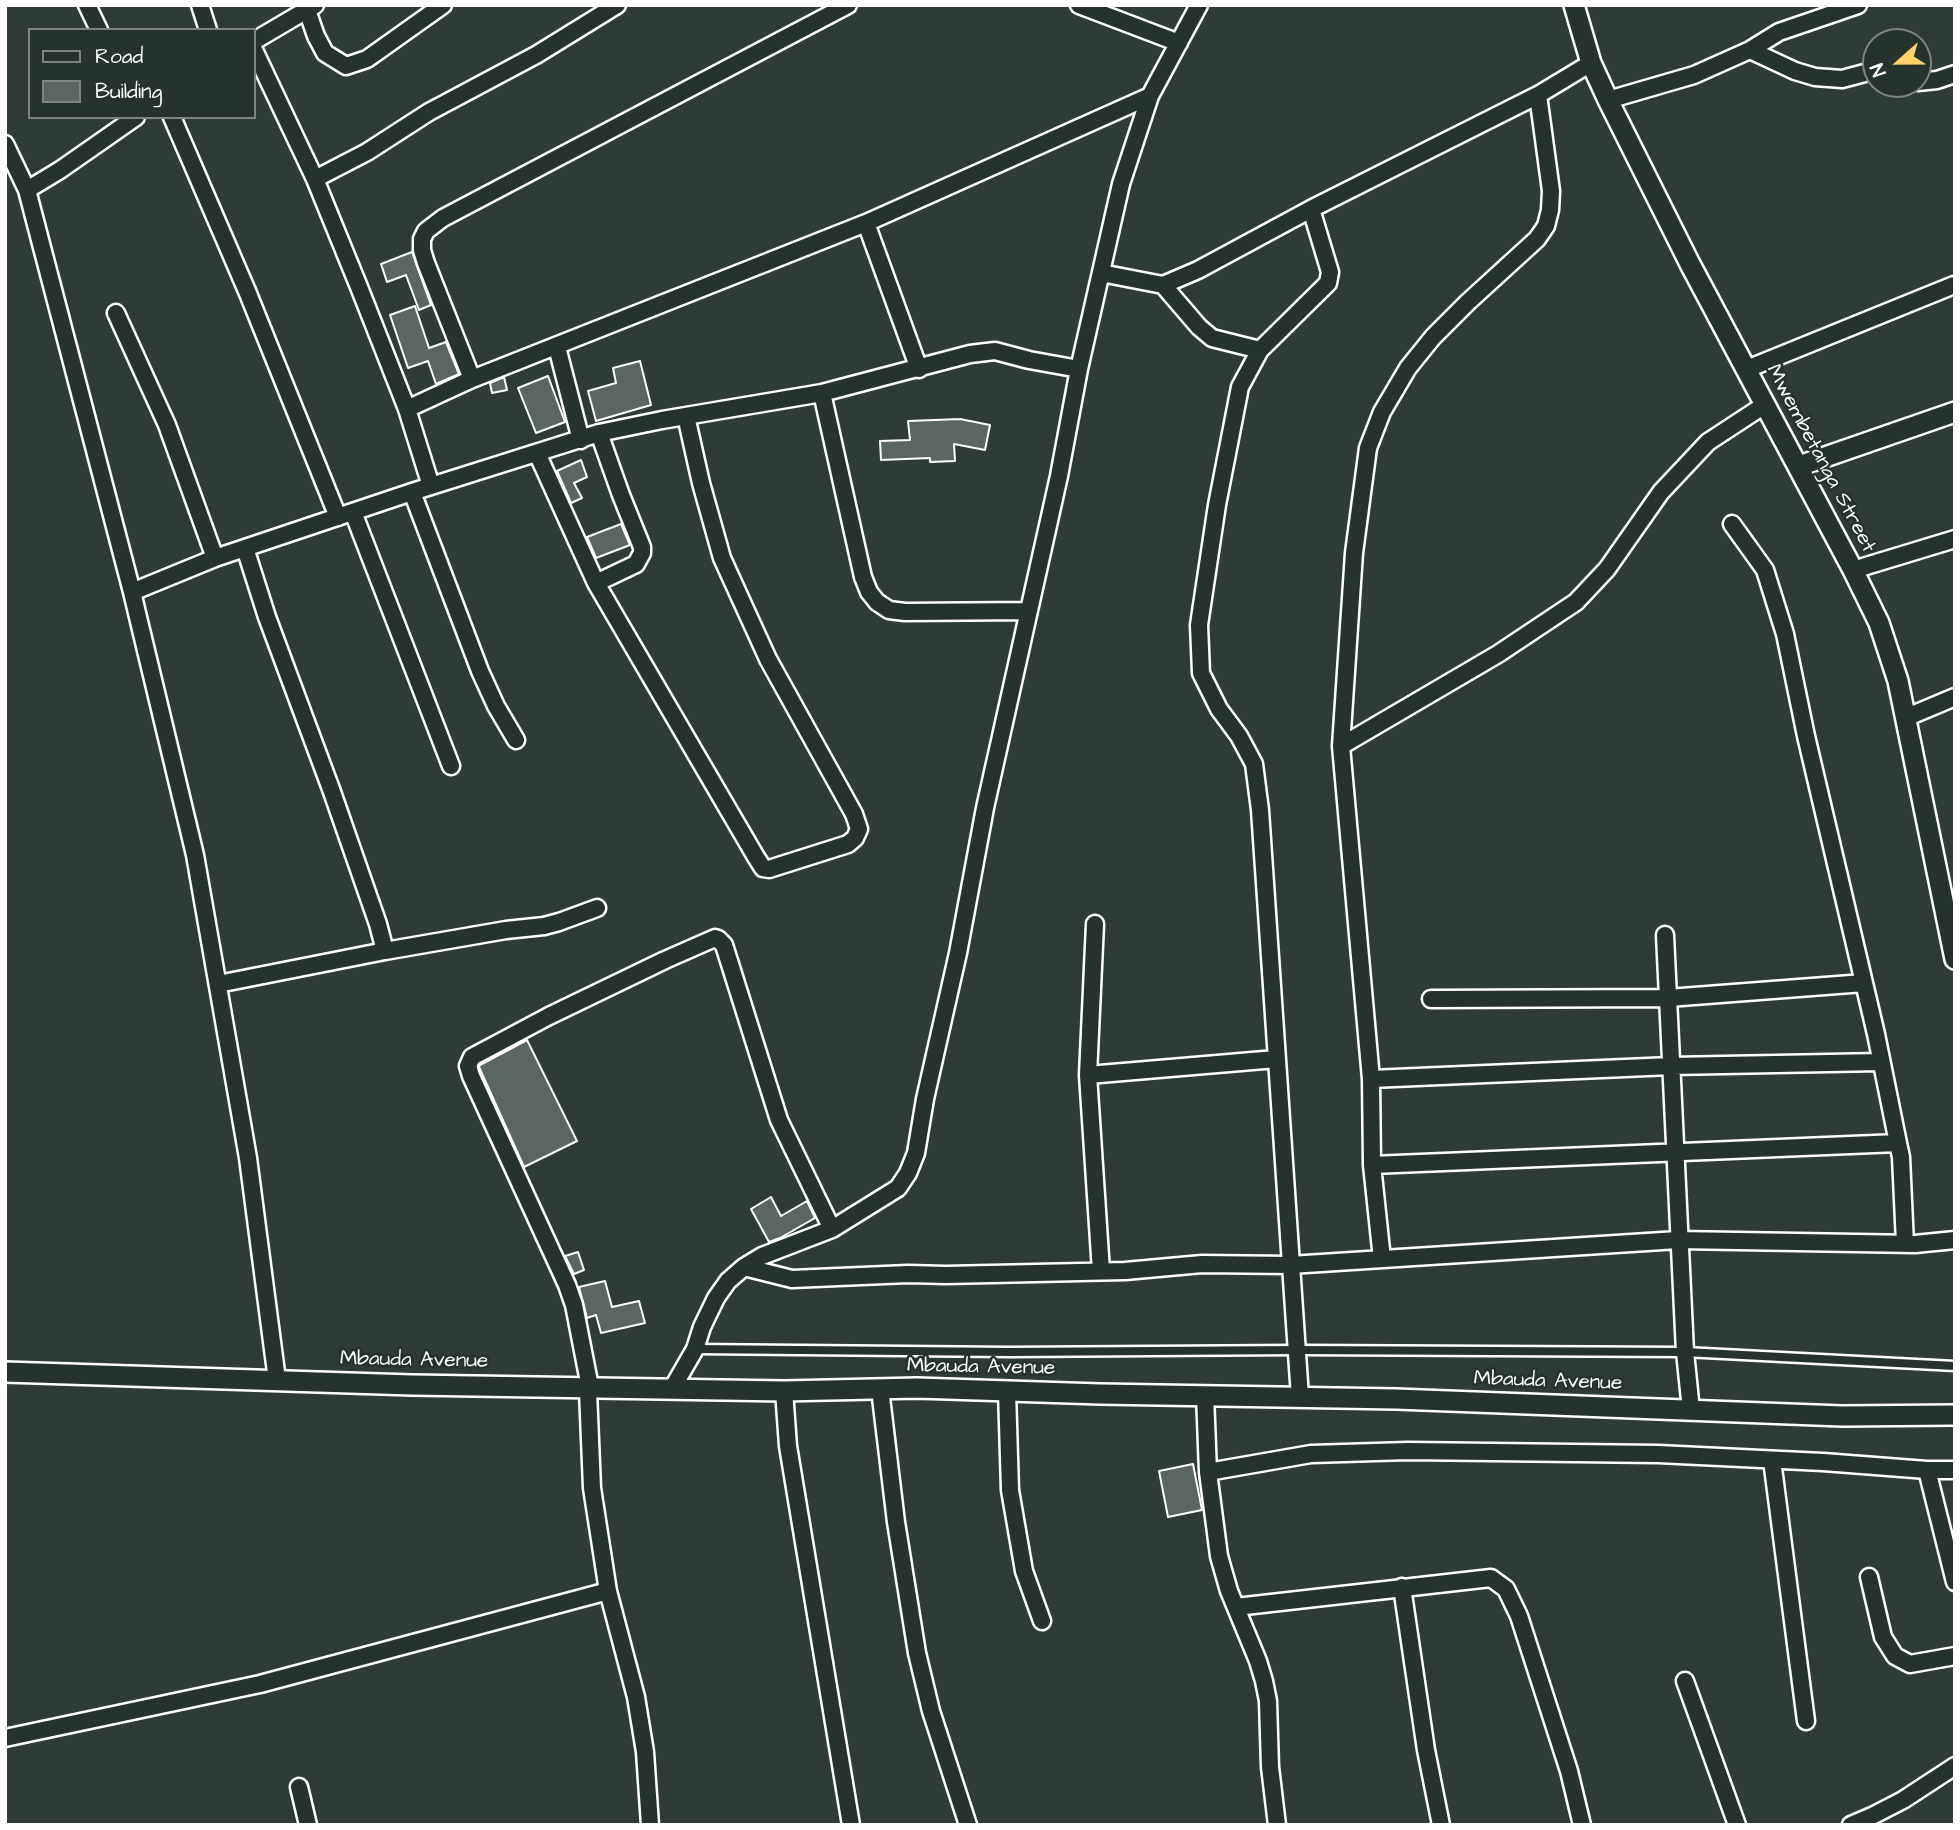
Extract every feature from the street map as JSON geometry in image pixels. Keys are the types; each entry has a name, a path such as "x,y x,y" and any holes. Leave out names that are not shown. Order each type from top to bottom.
{"street":[{"path":"88,5 98,28"},
{"path":"200,5 207,28"},
{"path":"256,40 311,8 316,36 325,53 346,66 366,59 443,5"},
{"path":"315,179 368,152 429,112 536,55 617,5"},
{"path":"472,379 422,250 422,239 426,231 443,218 848,5"},
{"path":"1079,5 1179,43"},
{"path":"672,1388 695,1349 716,1298 728,1281 762,1256 832,1228 898,1188 916,1153 985,808 1121,184 1150,96 1199,5"},
{"name":"Mwembetanga Street","path":"1574,5 1591,63 1608,100 1690,264 1799,466 1878,623 1898,681 1955,959"},
{"path":"1608,100 1693,75 1750,50 1779,32 1858,5"},
{"path":"1750,50 1795,71 1815,77 1842,79 1862,73"},
{"path":"256,54 315,179 407,408 431,486"},
{"path":"1101,273 1163,285 1198,270 1311,209 1538,95 1591,63"},
{"path":"1932,81 1955,74"},
{"path":"1382,1259 1372,1165 1371,1079 1341,746 1354,553 1368,449 1382,412 1408,368 1425,347 1468,302 1537,240 1546,226 1551,191 1538,95"},
{"path":"407,408 472,379 866,223 1150,96"},
{"path":"27,190 133,119"},
{"path":"174,119 452,766"},
{"path":"5,144 27,190 132,592 195,855 248,1158 277,1380"},
{"path":"1300,1397 1254,764 1239,736 1219,709 1201,673 1199,625 1217,505 1240,387 1260,351 1328,283 1330,272 1311,209"},
{"path":"866,223 919,369"},
{"path":"1163,285 1212,338 1260,351"},
{"path":"1747,369 1954,285"},
{"path":"116,313 167,425 215,558"},
{"path":"557,347 581,440"},
{"path":"132,592 215,558 599,433 822,393 948,359 995,351 1079,369"},
{"path":"822,393 863,577 877,602 888,610 905,612 1029,611"},
{"path":"1341,746 1498,654 1576,602 1607,569 1661,492 1708,442 1766,404"},
{"path":"1799,466 1955,412"},
{"path":"537,453 596,583 764,868 769,869 848,844 859,829 854,814 768,659 722,558 686,416"},
{"path":"596,583 636,564 642,553 599,433"},
{"path":"412,492 480,671 516,740"},
{"path":"1732,524 1765,570 1785,634 1898,1143 1905,1244"},
{"path":"1853,570 1955,539"},
{"path":"245,548 267,617 340,814 385,951"},
{"path":"1905,718 1955,697"},
{"path":"218,984 385,951 544,926 597,908"},
{"path":"1095,924 1088,1075 1101,1271"},
{"path":"1665,935 1678,1240 1691,1410"},
{"path":"650,1824 645,1752 636,1697 608,1591 592,1488 587,1391 590,1387 574,1305 471,1076 468,1066 472,1057 665,960 718,939 723,942 779,1120 832,1228"},
{"path":"1431,999 1668,998 1864,983"},
{"path":"1088,1075 1276,1059"},
{"path":"1371,1079 1671,1066 1881,1062"},
{"path":"1372,1165 1898,1143"},
{"path":"744,1267 792,1279 908,1274 1125,1271 1202,1264 1290,1265 1678,1240 1905,1244 1955,1240"},
{"name":"Mbauda Avenue","path":"5,1372 425,1385 784,1391 1007,1391 1300,1397 1842,1416 1955,1415"},
{"path":"880,1389 896,1522 917,1653 931,1711 968,1825"},
{"path":"784,1391 788,1446 851,1825"},
{"path":"1007,1391 1010,1490 1024,1571 1042,1621"},
{"path":"1205,1395 1208,1472 1219,1556 1229,1591 1258,1661 1268,1701 1270,1767 1277,1825"},
{"path":"1208,1472 1311,1454 1408,1451 1658,1454 1927,1471 1955,1470"},
{"path":"1772,1460 1806,1721"},
{"path":"1927,1471 1955,1582"},
{"path":"1868,1577 1883,1637 1895,1656 1910,1664 1955,1656"},
{"path":"1236,1607 1491,1578 1506,1589 1519,1616 1569,1771 1582,1825"},
{"path":"1402,1587 1415,1682 1441,1825"},
{"path":"5,1738 260,1684 608,1591"},
{"path":"1685,1681 1737,1825"},
{"path":"1851,1825 1903,1800 1955,1766"},
{"path":"299,1787 308,1825"}],"lane":[{"path":"695,1349 1685,1352 1955,1366"}],"building":[{"path":"412,252 431,305 419,310 406,275 387,282 381,264"},
{"path":"415,306 429,348 446,342 459,374 436,384 428,361 408,368 390,315"},
{"path":"640,361 651,405 596,421 588,391 616,383 613,368"},
{"path":"548,376 565,422 536,433 518,388"},
{"path":"504,377 507,390 492,393 490,383"},
{"path":"960,419 990,425 985,450 954,444 955,461 930,462 930,458 881,460 880,441 910,440 908,421"},
{"path":"581,460 587,477 574,483 582,498 571,503 557,471"},
{"path":"621,524 630,545 596,558 587,537"},
{"path":"527,1040 577,1141 524,1167 479,1067"},
{"path":"771,1197 781,1216 807,1201 815,1218 769,1242 751,1209"},
{"path":"578,1252 584,1270 574,1274 565,1256"},
{"path":"605,1281 612,1307 639,1301 645,1323 601,1333 596,1315 587,1318 579,1287"},
{"path":"1193,1464 1202,1510 1168,1517 1159,1471"}]}
